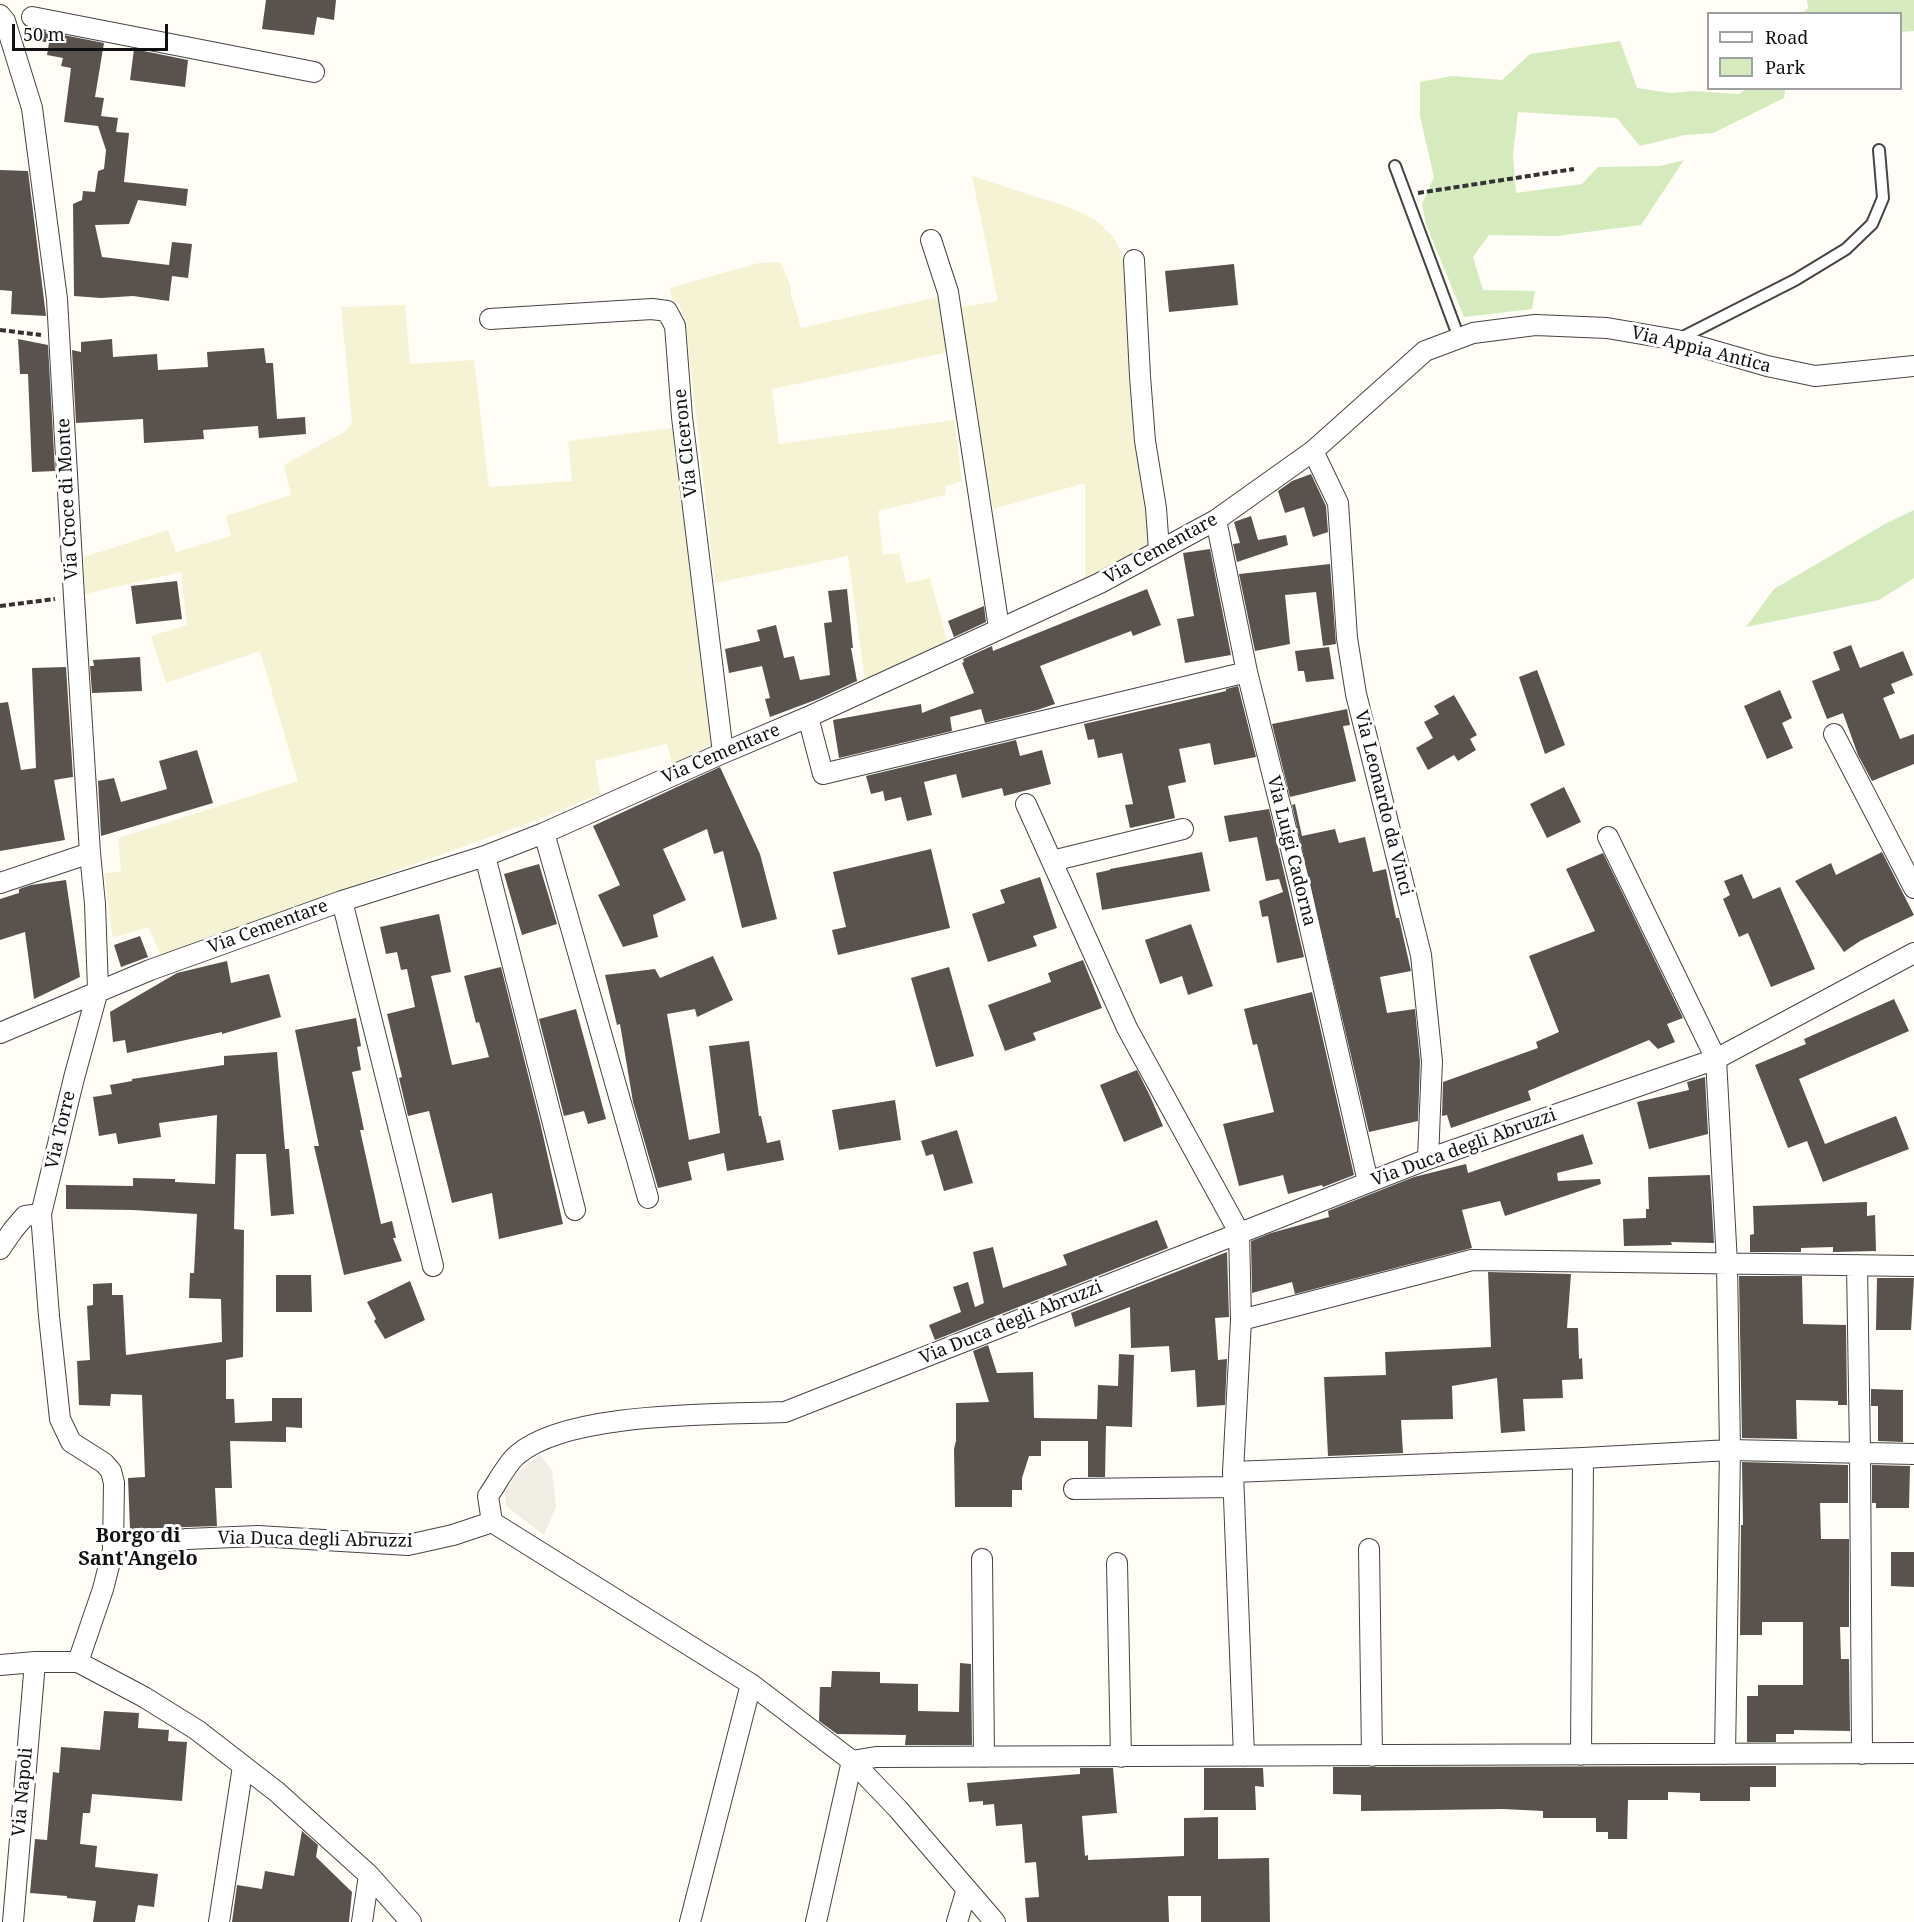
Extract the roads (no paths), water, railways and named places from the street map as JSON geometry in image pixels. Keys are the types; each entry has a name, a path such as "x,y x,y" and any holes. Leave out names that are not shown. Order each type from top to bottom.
{"street":[{"path":"2,18 32,9 314,72"},
{"name":"Via Croce di Monte","path":"2,18 32,108 57,299 95,904 98,990"},
{"path":"931,240 948,292 999,628"},
{"path":"1134,260 1142,408 1156,508 1159,550"},
{"name":"Via CIcerone","path":"490,319 642,309 667,311 675,326 682,417 723,753"},
{"name":"Via Appia Antica","path":"1313,451 1425,351 1473,333 1535,325 1607,328 1677,340 1767,366 1815,376 1914,366"},
{"name":"Via Cementare","path":"0,1033 98,990 342,900 485,856 544,833 808,717 1100,583 1216,520 1313,451"},
{"name":"Via Leonardo da Vinci","path":"1313,451 1338,503 1347,638 1356,694 1421,955 1432,1061 1428,1159"},
{"name":"Via Luigi Cadorna","path":"1216,520 1247,672 1301,889 1368,1182"},
{"path":"808,717 822,774 1247,672"},
{"path":"1834,734 1914,888"},
{"path":"1026,804 1128,1028 1239,1232 1241,1320 1233,1479 1244,1756"},
{"path":"1052,861 1183,829"},
{"path":"544,833 648,1198"},
{"path":"1608,837 1716,1059 1727,1263 1730,1450 1725,1754"},
{"path":"0,883 90,853"},
{"path":"485,856 575,1210"},
{"path":"342,900 433,1266"},
{"name":"Via Duca degli Abruzzi","path":"113,1550 187,1539 258,1536 408,1545 453,1535 492,1522 489,1496 516,1455 542,1439 596,1423 785,1412 1428,1159 1716,1059 1914,953"},
{"name":"Via Torre","path":"98,990 41,1214 60,1419 71,1442 104,1463 111,1471 114,1484 113,1550"},
{"path":"0,1249 25,1216 41,1214"},
{"path":"1241,1320 1472,1260 1914,1266"},
{"path":"1857,1265 1862,1754"},
{"path":"1074,1489 1730,1450 1914,1454"},
{"path":"1581,1755 1583,1458"},
{"path":"492,1522 751,1684 852,1761 898,1809 995,1922"},
{"path":"1369,1549 1372,1756"},
{"path":"78,1662 103,1589 113,1550"},
{"path":"982,1559 984,1757"},
{"path":"1117,1563 1121,1757"},
{"name":"Via Napoli","path":"13,1922 35,1662"},
{"path":"0,1665 78,1662 144,1697 197,1730 305,1816 369,1875 411,1922"},
{"path":"690,1922 751,1684"},
{"path":"852,1761 876,1757 1914,1753"},
{"path":"816,1922 852,1761"},
{"path":"219,1922 243,1766"},
{"path":"362,1922 369,1875"},
{"path":"957,1922 967,1889"}],"lane":[{"path":"1677,340 1795,280 1846,249 1872,224 1882,198 1879,150"},
{"path":"1395,166 1460,338"}],"district":[{"name":"Borgo di Sant'Angelo","path":"138,1548"}]}
